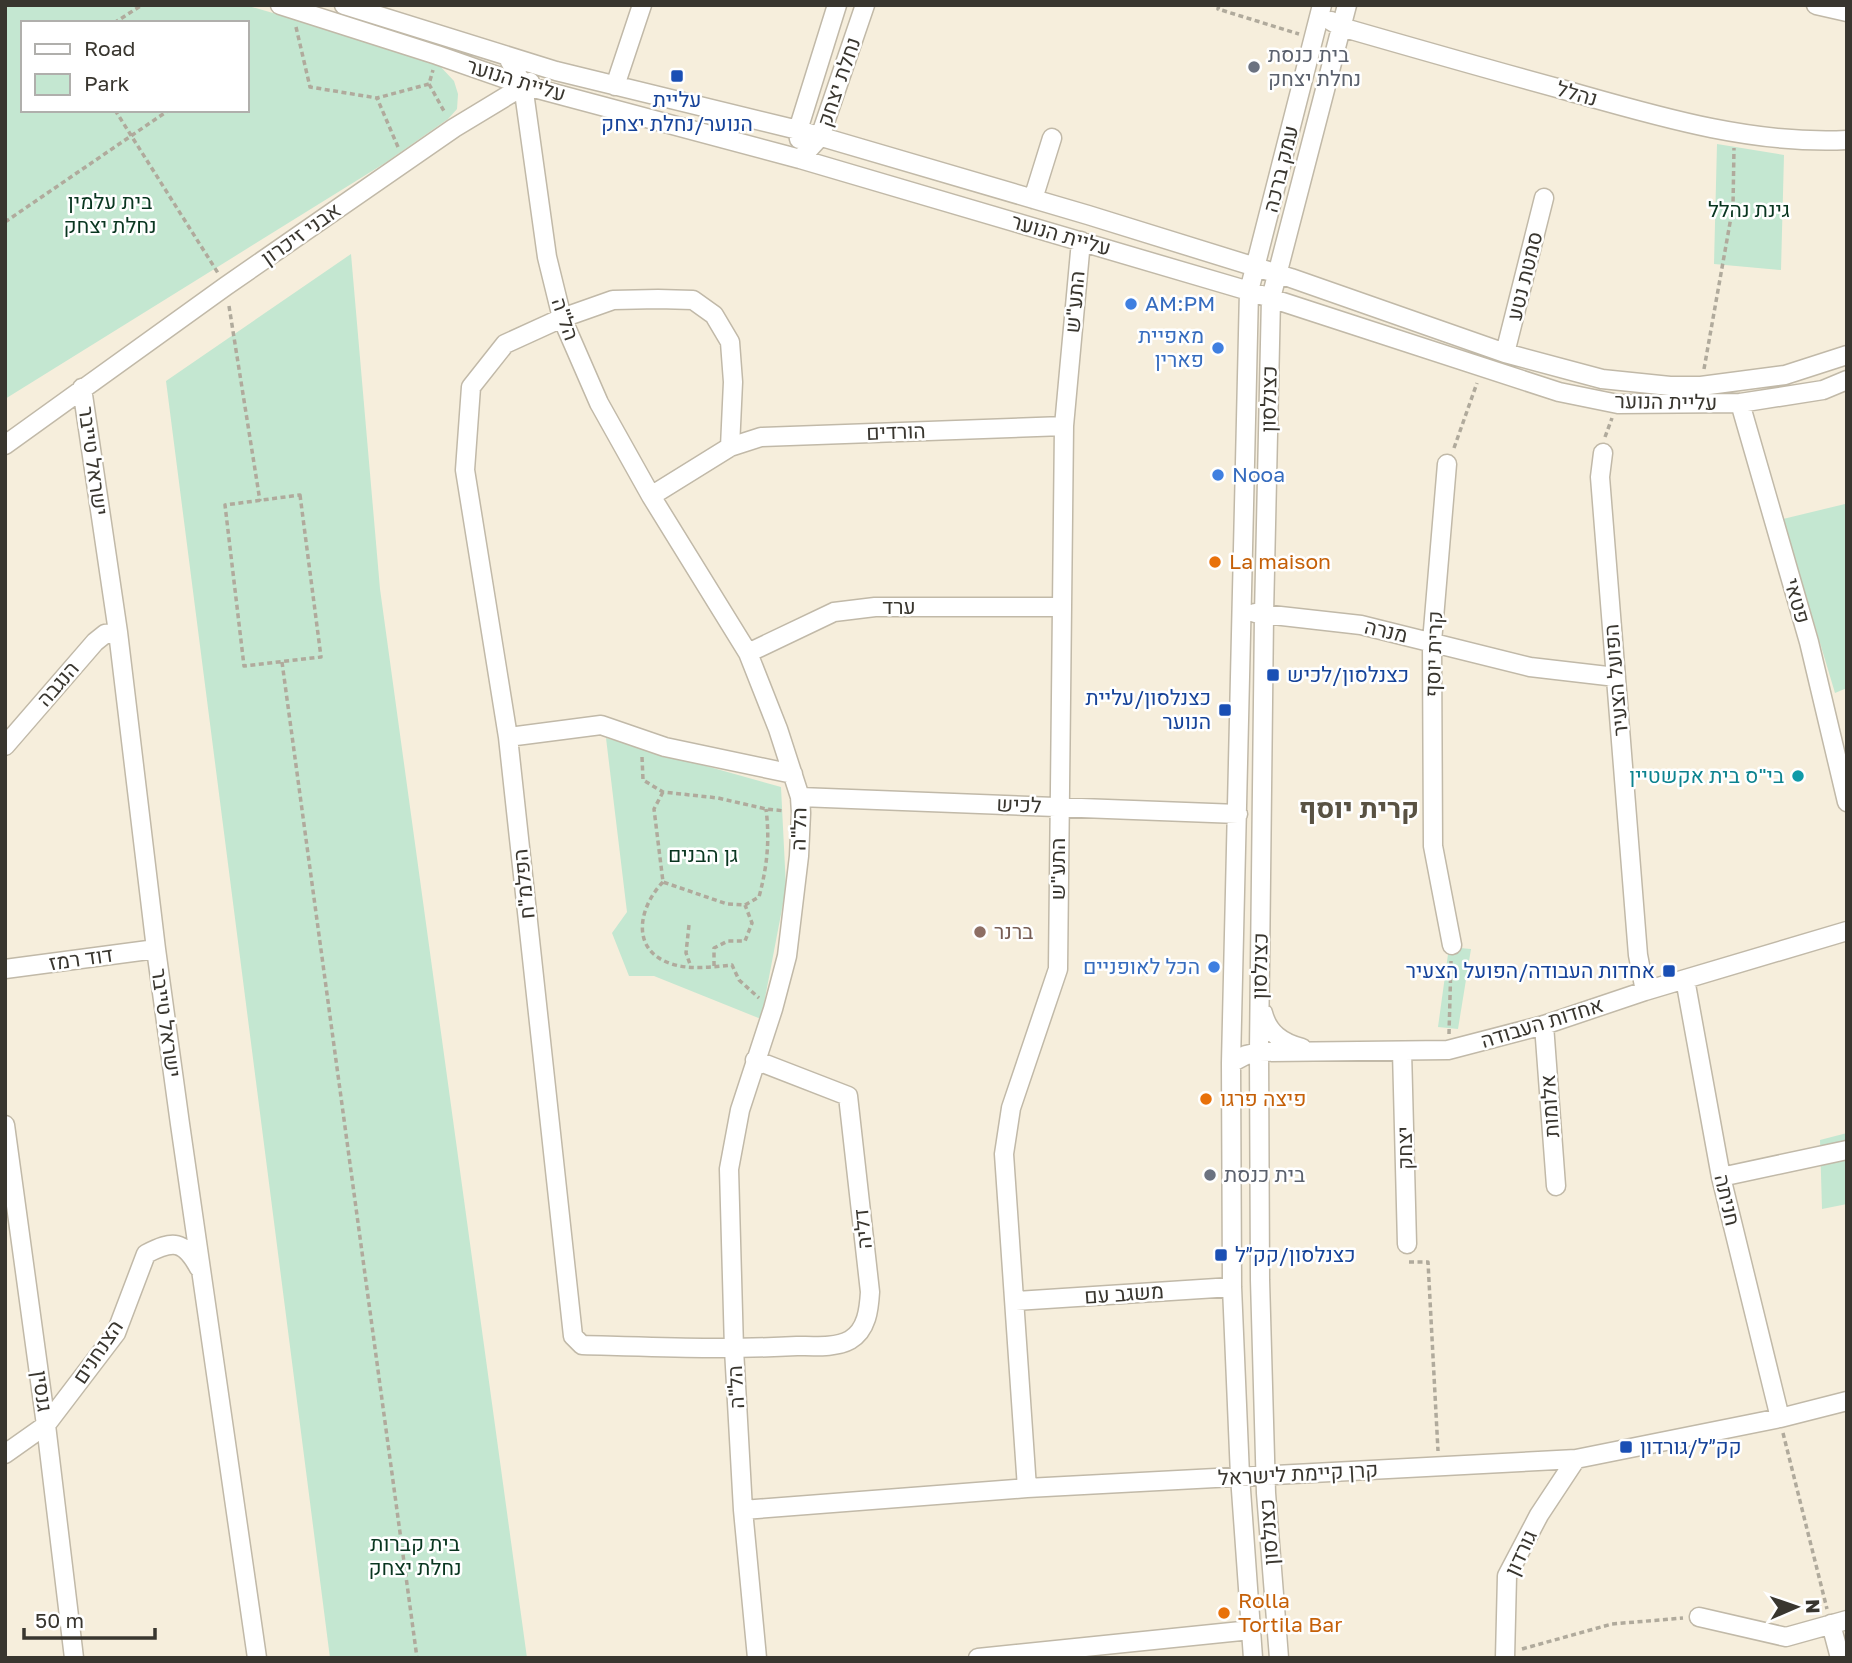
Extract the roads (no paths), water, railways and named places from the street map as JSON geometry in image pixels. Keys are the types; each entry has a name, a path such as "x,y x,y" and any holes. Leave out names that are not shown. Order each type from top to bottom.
{"street":[{"name":"עליית הנוער","path":"344,5 556,71 798,130 1029,197 1277,274 1505,353 1602,379 1670,386 1701,386 1784,375 1847,355"},
{"path":"615,86 642,5"},
{"name":"נחלת יצחק","path":"800,159 820,137 866,5"},
{"path":"1323,5 1332,23 1341,27"},
{"name":"עמק ברכה","path":"1250,291 1323,5"},
{"name":"עמק ברכה","path":"1277,274 1347,5"},
{"path":"1816,5 1847,12"},
{"name":"נחלת יצחק","path":"800,159 798,130 833,6"},
{"name":"עליית הנוער","path":"286,7 523,85 800,159 1250,291 1559,391 1618,404 1740,402 1822,390 1847,380"},
{"name":"נהלל","path":"1341,27 1616,105 1734,132 1814,142 1847,140"},
{"name":"הל\"ה","path":"507,56 523,85 547,257 562,318 599,403 651,496 748,653 778,729 801,805 799,856 787,956 740,1110 729,1169 734,1349 743,1510 757,1658"},
{"name":"אבני זיכרון","path":"5,444 454,128 523,85 556,71"},
{"path":"1029,197 1047,137"},
{"name":"סמטת נטע","path":"1505,353 1544,198"},
{"name":"התע\"ש","path":"1027,1488 1004,1154 1011,1108 1058,969 1064,426 1081,241"},
{"name":"כצנלסון","path":"1277,274 1271,298 1259,1052 1260,1280 1266,1475 1279,1658"},
{"name":"כצנלסון","path":"1250,291 1231,1063 1232,1287 1240,1476 1253,1658"},
{"path":"562,318 612,300 658,299 693,300 714,315 730,342 733,382 730,447"},
{"name":"הפלמ\"ח","path":"562,318 505,344 471,387 465,470 508,737 573,1336 582,1345 734,1349"},
{"name":"ישראל טייבר","path":"82,388 118,632 156,948 257,1658"},
{"name":"פטאי","path":"1740,402 1809,642 1847,802"},
{"name":"הורדים","path":"651,496 730,447 761,437 1064,426"},
{"name":"הפועל הצעיר","path":"1602,453 1600,477 1638,955 1645,991"},
{"name":"קרית יוסף","path":"1447,464 1432,642 1433,846 1451,945"},
{"name":"מנרה","path":"1242,600 1250,611 1264,615 1361,625 1530,667 1616,677"},
{"name":"ערד","path":"748,653 834,612 875,607 1060,607"},
{"name":"הנגבה","path":"5,746 95,642 105,634 118,632"},
{"path":"508,737 601,726 665,747 793,774"},
{"name":"לכיש","path":"801,805 1059,806 1238,814"},
{"name":"אחדות העבודה","path":"1231,1063 1259,1052 1448,1050 1544,1025 1645,991 1847,931"},
{"name":"דוד רמז","path":"5,970 156,948"},
{"name":"חניתה","path":"1685,979 1721,1177 1780,1418"},
{"path":"1260,1002 1264,1019 1276,1036 1292,1045 1312,1050"},
{"name":"אלומות","path":"1544,1025 1556,1186"},
{"name":"יצחק","path":"1402,1051 1407,1244"},
{"name":"דליה","path":"734,1349 832,1345 850,1340 862,1327 868,1313 870,1292 848,1096 755,1060"},
{"name":"גנסין","path":"5,1125 46,1425 74,1658"},
{"path":"1721,1177 1847,1150"},
{"name":"הצנחנים","path":"5,1454 46,1425 116,1333 146,1254 165,1244 178,1244 191,1252 201,1271"},
{"name":"משגב עם","path":"1015,1301 1232,1287"},
{"name":"קרן קיימת לישראל","path":"743,1510 1027,1488 1576,1459 1780,1418 1847,1401"},
{"name":"גורדון","path":"1505,1656 1507,1576 1539,1515 1576,1459"},
{"path":"1699,1617 1786,1637 1839,1622 1840,1658"},
{"path":"978,1658 1251,1629"}],"place":[{"name":"בית כנסת נחלת יצחק","path":"1254,67"},
{"name":"עליית הנוער/נחלת יצחק","path":"677,76"},
{"name":"AM:PM","path":"1131,304"},
{"name":"מאפיית פארין","path":"1218,348"},
{"name":"Nooa","path":"1218,475"},
{"name":"La maison","path":"1215,562"},
{"name":"כצנלסון/לכיש","path":"1273,675"},
{"name":"כצנלסון/עליית הנוער","path":"1225,710"},
{"name":"בי\"ס בית אקשטיין","path":"1798,776"},
{"name":"ברנר","path":"980,932"},
{"name":"הכל לאופניים","path":"1214,967"},
{"name":"אחדות העבודה/הפועל הצעיר","path":"1669,971"},
{"name":"פיצה פרגו","path":"1206,1099"},
{"name":"בית כנסת","path":"1210,1175"},
{"name":"כצנלסון/קק״ל","path":"1221,1255"},
{"name":"קק״ל/גורדון","path":"1626,1447"},
{"name":"Rolla Tortila Bar","path":"1224,1613"}],"district":[{"name":"קרית יוסף","path":"1359,808"}],"park label":[{"name":"גינת נהלל","path":"1749,210"},
{"name":"בית עלמין נחלת יצחק","path":"110,214"},
{"name":"גן הבנים","path":"703,855"},
{"name":"בית קברות נחלת יצחק","path":"415,1556"}]}
